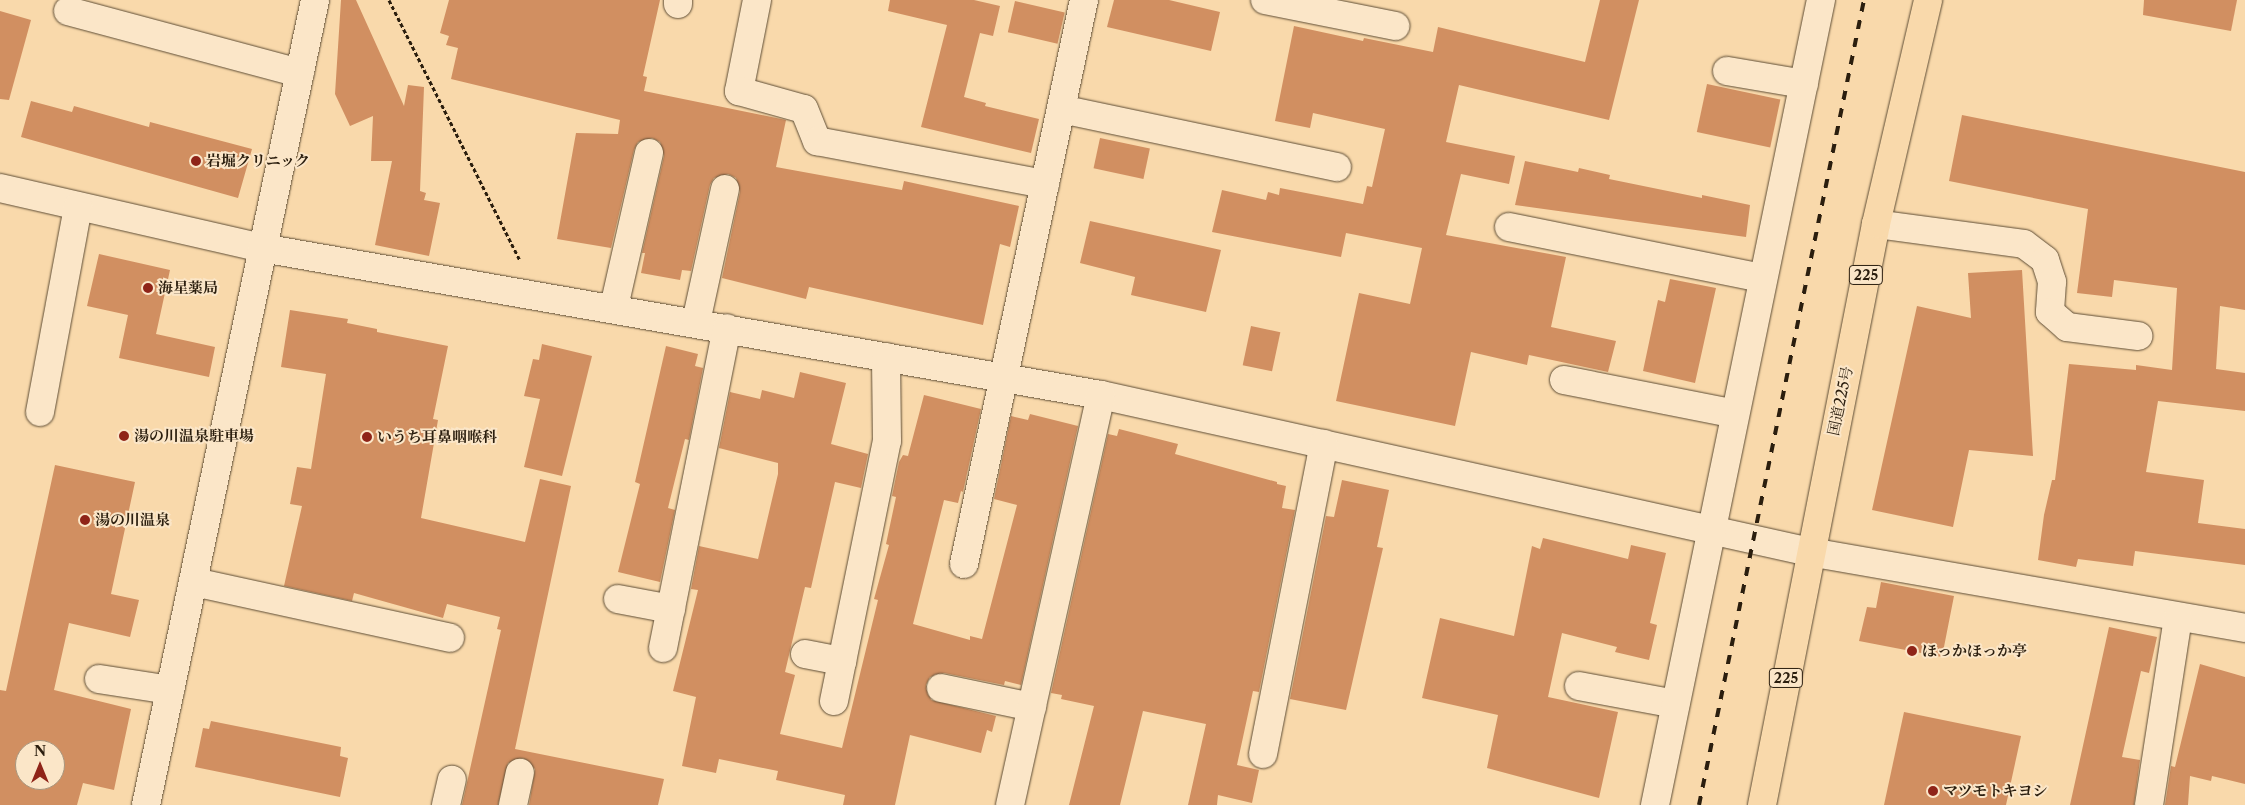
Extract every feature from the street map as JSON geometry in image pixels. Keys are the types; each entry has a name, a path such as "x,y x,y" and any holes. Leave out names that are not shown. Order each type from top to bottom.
{"highway":[{"name":"国道225号","path":"1762,805 1810,552 1876,224 1928,0"}],"street":[{"path":"146,805 315,0"},
{"path":"757,0 739,91 804,109 817,141 1045,184"},
{"path":"964,564 1084,0"},
{"path":"1265,0 1396,26"},
{"path":"1655,805 1821,0"},
{"path":"68,11 300,73"},
{"path":"1728,71 1804,84"},
{"path":"1061,109 1337,166"},
{"path":"614,307 649,153"},
{"path":"0,188 262,248 539,298 614,307 1101,395 1711,528 1810,552 2245,628"},
{"path":"696,322 725,189"},
{"path":"40,412 78,206"},
{"path":"1876,224 2024,244 2045,260 2052,282 2050,312 2067,326 2138,336"},
{"path":"1508,227 1763,278"},
{"path":"663,648 727,328"},
{"path":"834,702 887,440 886,357"},
{"path":"1564,380 1735,414"},
{"path":"1010,805 1101,395"},
{"path":"1263,754 1324,444"},
{"path":"194,582 450,638"},
{"path":"618,599 671,610"},
{"path":"2149,805 2178,617"},
{"path":"805,654 842,661"},
{"path":"99,679 170,690"},
{"path":"1579,686 1675,704"},
{"path":"941,688 1032,707"},
{"path":"513,805 520,773"}],"path":[{"path":"389,0 539,298"}],"building":[{"path":"341,0 356,0 404,106 408,85 424,87 420,191 426,193 424,200 440,203 429,256 375,245 392,161 371,161 373,116 350,126 335,94"},
{"path":"449,0 660,0 643,76 647,77 644,91 786,120 776,167 902,190 904,181 1019,206 1010,247 1000,244 983,325 809,287 806,299 722,278 740,192 736,178 728,174 714,178 710,185 691,271 682,270 680,280 641,273 645,253 642,253 664,156 660,142 652,138 638,142 634,150 611,248 557,239 576,133 618,134 620,120 451,79 458,48 446,45 449,36 440,33"},
{"path":"890,0 974,0 1000,6 993,36 980,33 964,97 986,103 985,106 1039,119 1031,153 921,127 947,25 888,11"},
{"path":"1114,0 1169,0 1220,12 1211,51 1107,27"},
{"path":"1600,0 1639,0 1609,120 1459,85 1446,142 1515,156 1509,184 1461,174 1446,235 1566,257 1551,327 1616,341 1608,372 1529,355 1527,365 1471,352 1455,426 1336,401 1359,293 1410,304 1422,248 1346,233 1341,257 1212,232 1222,190 1266,200 1268,192 1279,195 1280,188 1363,204 1367,186 1372,187 1385,129 1313,113 1310,128 1275,121 1294,26 1363,41 1364,38 1433,52 1438,27 1585,62"},
{"path":"2144,0 2237,0 2231,31 2143,15"},
{"path":"1015,1 1065,12 1057,44 1008,32"},
{"path":"0,11 31,20 9,100 0,99"},
{"path":"1707,84 1780,100 1770,148 1697,132"},
{"path":"31,101 72,112 74,106 149,127 150,122 252,149 238,198 21,137"},
{"path":"1962,115 2245,172 2245,310 2220,306 2216,369 2245,373 2245,411 2158,401 2146,472 2204,480 2198,523 2245,529 2245,565 2135,551 2133,566 2078,559 2076,567 2038,560 2044,515 2052,480 2055,480 2069,364 2136,370 2136,365 2172,370 2177,288 2114,280 2112,297 2077,293 2088,209 1949,181"},
{"path":"1100,138 1150,149 1143,179 1094,168"},
{"path":"1525,161 1578,172 1579,168 1610,175 1609,179 1702,198 1702,195 1750,205 1746,237 1515,205"},
{"path":"1090,221 1221,250 1206,312 1131,295 1135,277 1080,263"},
{"path":"99,254 170,270 156,334 215,347 209,377 119,358 128,315 87,306"},
{"path":"2022,270 2033,456 1969,450 1953,527 1872,510 1917,306 1971,318 1968,273"},
{"path":"1670,279 1716,288 1695,383 1643,371 1658,300 1665,302"},
{"path":"290,310 348,319 347,323 377,329 377,332 448,346 433,419 438,420 421,518 525,542 540,479 571,486 515,749 664,779 658,805 529,805 535,769 523,758 508,763 498,805 462,805 501,630 497,629 500,617 447,604 443,618 354,593 352,601 284,586 302,506 290,504 297,467 311,469 326,374 281,367"},
{"path":"1251,326 1280,332 1272,371 1243,365"},
{"path":"542,344 592,356 562,476 524,467 540,399 524,396 533,359 539,360"},
{"path":"666,346 698,354 695,366 703,368 689,440 685,439 668,508 675,510 660,582 618,572 640,484 635,482"},
{"path":"800,372 846,383 831,444 868,454 861,488 835,482 811,588 805,587 785,672 795,675 780,734 842,748 878,600 874,599 889,545 886,544 896,497 892,496 899,462 903,455 908,456 924,395 981,409 963,492 961,491 958,503 944,500 913,624 970,640 970,636 982,639 1017,505 994,499 1011,416 1028,420 1030,414 1078,426 1021,685 1005,681 1004,685 944,673 930,677 926,685 931,700 996,716 992,732 987,730 981,753 910,735 895,805 843,805 845,795 776,780 778,771 719,759 716,773 682,766 696,697 673,691 698,590 691,589 699,546 758,559 778,474 778,463 719,448 730,392 760,399 762,390 794,398"},
{"path":"1119,429 1178,444 1175,454 1286,486 1282,508 1295,510 1259,692 1253,691 1237,765 1259,770 1252,803 1218,795 1217,805 1188,805 1206,724 1143,711 1120,805 1069,805 1094,706 1061,699 1062,695 1051,693 1108,434 1117,436"},
{"path":"55,465 135,482 111,594 139,600 130,637 69,623 54,690 131,709 114,790 83,783 77,805 0,805 0,690 6,691"},
{"path":"1342,480 1389,490 1377,547 1383,548 1346,710 1290,699 1326,516 1334,517"},
{"path":"1543,538 1628,559 1631,545 1666,553 1650,623 1657,625 1649,660 1615,652 1617,647 1562,633 1548,697 1618,712 1599,798 1487,768 1498,715 1422,698 1440,618 1514,636 1532,546 1540,549"},
{"path":"1881,582 1954,596 1942,657 1859,641 1867,607 1876,608"},
{"path":"2109,627 2157,637 2149,673 2141,671 2122,757 2140,760 2134,805 2070,805"},
{"path":"2200,664 2245,677 2245,784 2212,776 2211,781 2190,776 2188,805 2165,805 2171,766 2175,767"},
{"path":"1904,712 2021,736 2006,805 1884,805"},
{"path":"211,721 341,747 340,756 348,758 340,797 195,767 203,728 209,729"}],"railway":[{"path":"1699,805 1864,0"}],"place":[{"name":"岩堀クリニック","path":"196,161"},
{"name":"海星薬局","path":"148,288"},
{"name":"湯の川温泉駐車場","path":"124,436"},
{"name":"いうち耳鼻咽喉科","path":"367,437"},
{"name":"湯の川温泉","path":"85,520"},
{"name":"ほっかほっか亭","path":"1912,651"},
{"name":"マツモトキヨシ","path":"1933,791"}]}
